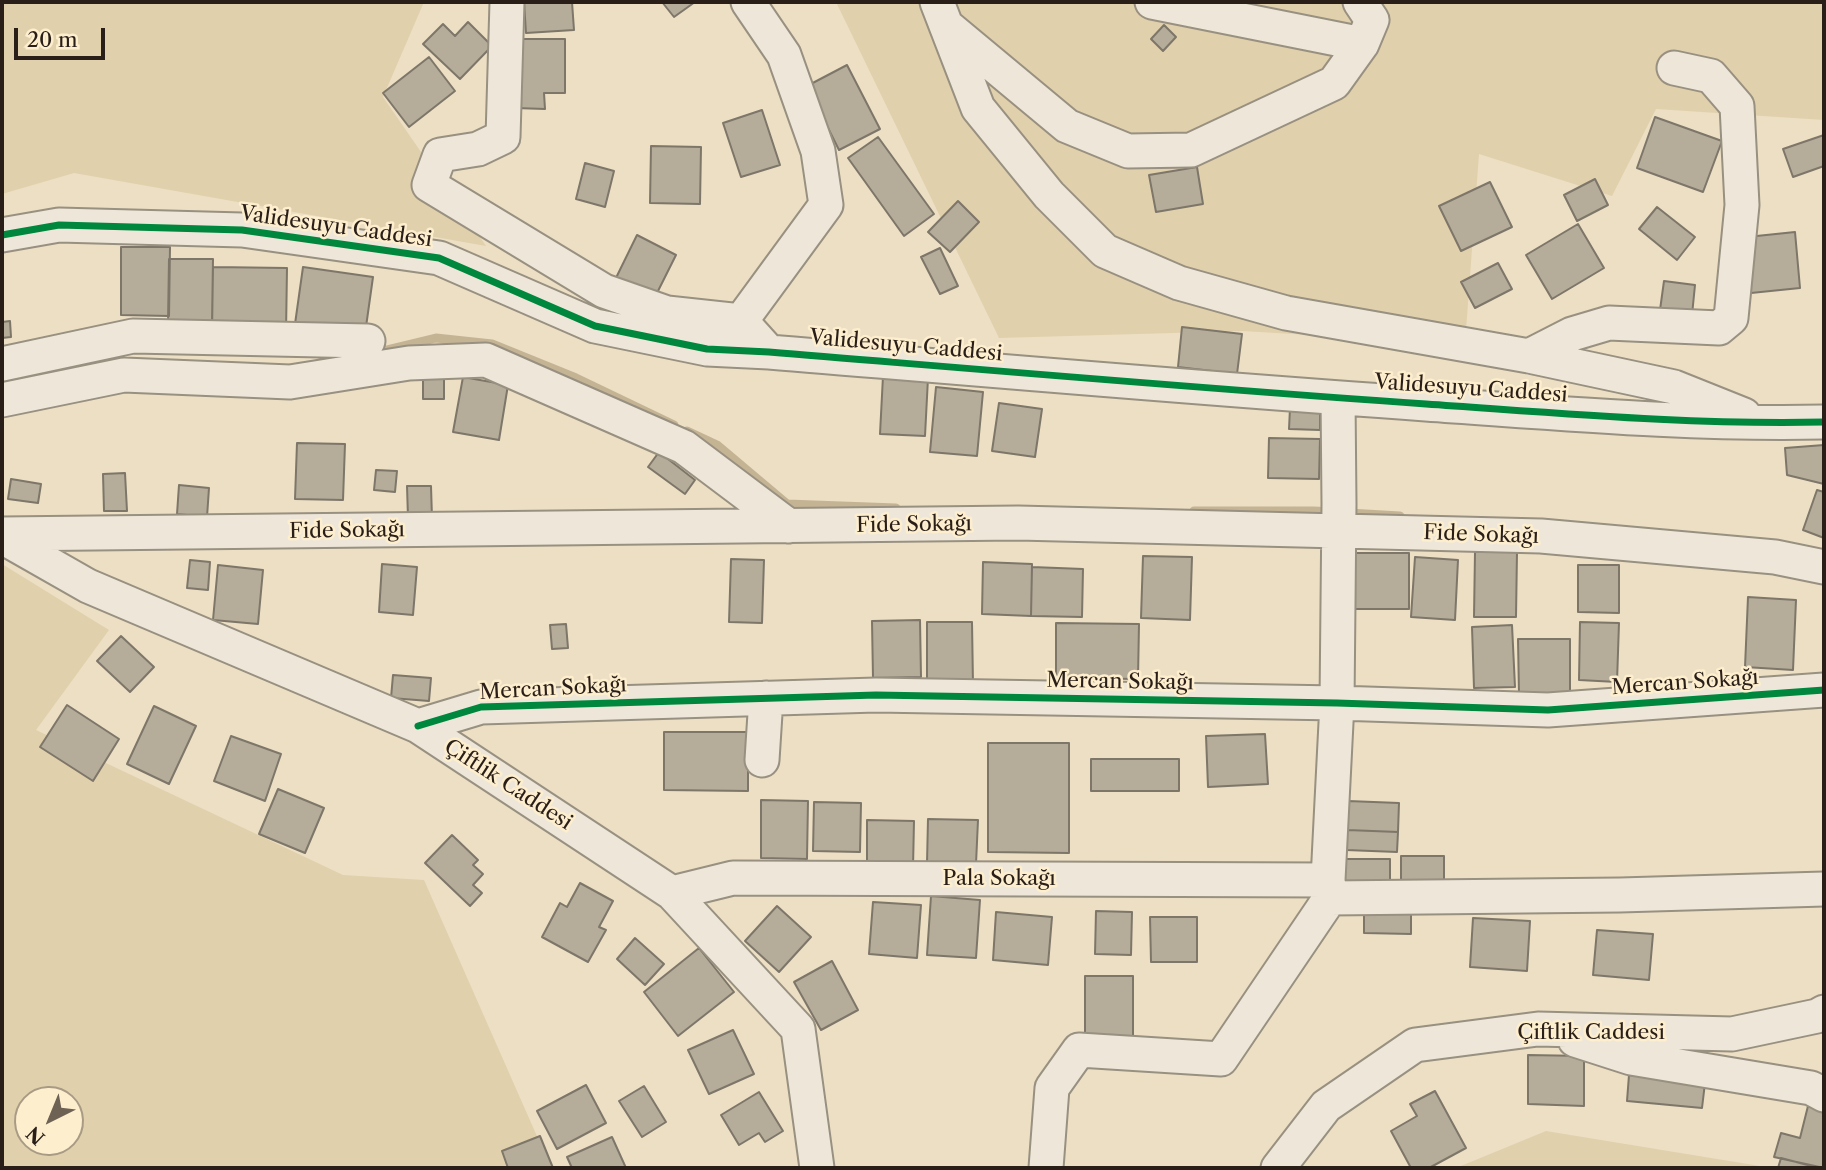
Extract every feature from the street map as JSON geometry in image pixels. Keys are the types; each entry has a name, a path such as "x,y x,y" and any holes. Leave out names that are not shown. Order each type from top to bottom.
{"street":[{"path":"507,2 502,137 478,149 440,155 429,185 604,291 667,313 740,321 769,352"},
{"path":"740,321 826,205 818,151 784,55 748,2"},
{"path":"1152,2 1362,44"},
{"path":"942,14 1067,126 1128,151 1191,150 1334,83 1362,44 1371,20 1360,2"},
{"path":"942,14 978,108 1049,195 1105,251 1179,283 1286,313 1529,356 1674,387 1766,424"},
{"path":"1529,356 1572,334 1609,323 1719,328 1731,318 1742,205 1737,106 1711,76 1674,68"},
{"name":"Validesuyu Caddesi","path":"2,235 59,225 242,230 439,258 595,326 707,349 1338,398 1679,420 1766,424 1824,422"},
{"path":"2,364 133,336 368,341"},
{"path":"2,400 124,375 290,382 410,363 486,360 684,447 789,526"},
{"path":"1046,1168 1052,1087 1079,1049 1221,1059 1329,889 1337,704 1338,398"},
{"name":"Fide Sokağı","path":"2,535 1339,517 1775,557 1824,567"},
{"name":"Çiftlik Caddesi","path":"2,535 88,586 418,726 672,893 798,1029 817,1168"},
{"name":"Mercan Sokağı","path":"418,726 481,707 876,695 1548,710 1824,690"},
{"path":"762,760 766,698"},
{"name":"Pala Sokağı","path":"672,893 733,878 1620,895 1824,889"},
{"name":"Çiftlik Caddesi","path":"1278,1168 1326,1106 1415,1045 1538,1029 1732,1034 1817,1016 1824,1012"},
{"path":"1538,1029 1631,1058 1811,1088 1824,1095"},
{"path":"1308,1168 1326,1106"}],"shaded area":[{"path":"2,2 424,2 383,97 486,246 74,173 2,194"},
{"path":"836,2 1824,2 1824,120 1656,109 1612,196 1479,154 1465,344 1242,331 999,338"},
{"path":"2,564 109,630 36,730 343,875 424,880 551,1168 2,1168"},
{"path":"1546,1131 1760,1166 1766,1168 1456,1168"}],"building":[{"path":"524,2 572,2 574,30 526,33"},
{"path":"662,2 695,2 674,17"},
{"path":"468,22 492,46 460,79 423,44 443,24 455,36"},
{"path":"1164,25 1176,37 1163,51 1151,39"},
{"path":"515,39 565,39 565,93 544,93 545,109 515,108"},
{"path":"429,57 455,91 409,127 383,93"},
{"path":"847,65 880,129 839,150 807,86"},
{"path":"762,110 780,165 741,177 723,123"},
{"path":"1655,117 1722,141 1703,192 1637,168"},
{"path":"1824,135 1824,166 1793,177 1783,149"},
{"path":"878,137 934,214 904,236 848,158"},
{"path":"651,146 701,147 700,204 650,203"},
{"path":"585,163 614,171 605,207 576,199"},
{"path":"1197,167 1203,204 1156,212 1149,175"},
{"path":"1595,179 1608,205 1577,221 1564,195"},
{"path":"1490,182 1512,227 1461,251 1439,206"},
{"path":"958,201 979,222 950,252 928,232"},
{"path":"1657,207 1695,237 1677,260 1639,229"},
{"path":"1578,224 1604,268 1552,299 1526,255"},
{"path":"1795,232 1800,288 1751,293 1747,237"},
{"path":"637,235 676,255 652,303 613,284"},
{"path":"121,247 170,247 169,316 121,315"},
{"path":"940,248 958,286 940,294 921,257"},
{"path":"169,259 213,259 212,324 168,324"},
{"path":"1498,263 1512,289 1475,308 1461,282"},
{"path":"213,267 287,268 286,333 212,332"},
{"path":"303,267 373,277 365,334 295,324"},
{"path":"1664,281 1695,285 1692,315 1660,310"},
{"path":"10,321 11,337 2,338 2,322"},
{"path":"1182,327 1242,334 1237,374 1178,367"},
{"path":"423,373 444,373 444,399 423,399"},
{"path":"883,376 928,378 925,436 880,434"},
{"path":"463,377 508,385 499,440 453,432"},
{"path":"936,387 983,392 977,456 930,452"},
{"path":"999,403 1042,409 1035,457 992,451"},
{"path":"1290,408 1320,409 1320,430 1289,429"},
{"path":"1269,438 1320,439 1319,479 1268,478"},
{"path":"297,443 345,444 343,500 295,499"},
{"path":"1824,445 1824,484 1787,475 1785,448"},
{"path":"659,452 695,480 685,494 648,467"},
{"path":"376,470 397,471 395,492 374,490"},
{"path":"125,473 127,511 104,511 103,474"},
{"path":"11,479 41,484 38,503 8,499"},
{"path":"179,485 209,488 207,517 177,514"},
{"path":"407,486 431,486 432,518 408,518"},
{"path":"1817,490 1824,492 1824,538 1803,530"},
{"path":"1475,552 1517,552 1516,617 1474,617"},
{"path":"1350,553 1409,553 1409,609 1351,609"},
{"path":"1143,556 1192,557 1190,620 1141,618"},
{"path":"1415,557 1458,560 1455,620 1411,617"},
{"path":"731,559 764,560 762,623 729,622"},
{"path":"190,560 210,562 208,590 187,588"},
{"path":"983,562 1032,564 1031,616 982,614"},
{"path":"382,564 417,567 413,615 379,612"},
{"path":"218,565 263,570 258,624 213,620"},
{"path":"1578,565 1619,565 1619,613 1578,612"},
{"path":"1032,567 1083,569 1082,617 1031,616"},
{"path":"1748,597 1796,600 1793,670 1745,667"},
{"path":"920,620 921,677 873,678 872,621"},
{"path":"927,622 972,622 973,685 927,685"},
{"path":"1580,622 1619,623 1617,682 1579,680"},
{"path":"1056,623 1139,624 1138,679 1056,678"},
{"path":"566,624 568,648 552,649 550,625"},
{"path":"1512,625 1515,687 1474,688 1472,627"},
{"path":"121,636 154,667 130,692 97,661"},
{"path":"1518,639 1570,639 1570,695 1519,695"},
{"path":"393,675 431,678 429,701 391,698"},
{"path":"67,705 119,739 93,781 40,747"},
{"path":"154,706 196,726 169,784 127,764"},
{"path":"664,732 748,732 748,791 664,790"},
{"path":"1265,734 1268,784 1208,787 1206,736"},
{"path":"231,736 281,754 265,801 214,781"},
{"path":"988,743 1069,743 1069,853 988,852"},
{"path":"1091,759 1179,759 1179,791 1091,791"},
{"path":"278,789 324,808 305,853 259,834"},
{"path":"761,800 808,801 807,859 761,858"},
{"path":"1348,801 1399,803 1398,832 1347,830"},
{"path":"814,802 861,803 860,852 813,851"},
{"path":"928,819 978,820 976,864 927,863"},
{"path":"867,820 914,821 913,868 867,867"},
{"path":"1347,830 1398,832 1397,852 1346,850"},
{"path":"452,835 478,860 473,865 483,874 473,885 482,893 470,906 425,863"},
{"path":"1401,856 1444,856 1444,884 1401,884"},
{"path":"1345,859 1390,859 1390,892 1345,892"},
{"path":"580,883 613,901 599,927 606,930 588,962 542,937 560,903 567,907"},
{"path":"931,896 980,900 976,958 927,955"},
{"path":"873,902 921,905 917,958 869,954"},
{"path":"1364,902 1411,903 1411,934 1364,933"},
{"path":"777,906 811,937 779,972 745,941"},
{"path":"1096,911 1132,912 1131,955 1095,954"},
{"path":"996,912 1052,917 1048,965 993,960"},
{"path":"1150,917 1197,917 1197,962 1151,962"},
{"path":"1473,918 1530,921 1527,971 1470,967"},
{"path":"1597,930 1653,934 1649,980 1593,975"},
{"path":"635,938 664,964 645,985 617,959"},
{"path":"699,948 734,992 678,1036 644,992"},
{"path":"832,961 858,1010 821,1030 794,982"},
{"path":"1085,976 1133,976 1133,1039 1085,1039"},
{"path":"733,1030 754,1074 709,1094 688,1050"},
{"path":"1528,1055 1584,1056 1584,1106 1528,1104"},
{"path":"1629,1075 1705,1083 1702,1108 1627,1101"},
{"path":"586,1085 606,1123 557,1149 537,1111"},
{"path":"644,1086 666,1122 642,1137 619,1101"},
{"path":"1435,1091 1466,1148 1429,1168 1411,1168 1391,1131 1417,1116 1410,1104"},
{"path":"759,1092 783,1131 765,1142 759,1133 739,1145 721,1115"},
{"path":"1808,1106 1824,1111 1824,1168 1774,1157 1781,1133 1800,1138"},
{"path":"540,1136 553,1168 508,1168 502,1151"},
{"path":"612,1137 626,1168 572,1168 567,1157"},
{"path":"1781,1158 1819,1168 1778,1168"}],"waterway":[{"path":"378,352 436,338 492,344 576,378 674,425"},
{"path":"687,431 717,445 787,504 896,508"},
{"path":"1194,511 1314,511 1400,516"}],"cycle path":[{"path":"2,235 59,225 242,230 439,258 595,326 707,349 1575,414 1724,422 1824,422"},
{"path":"418,726 481,707 876,695 1337,703 1548,710 1824,690"}]}
